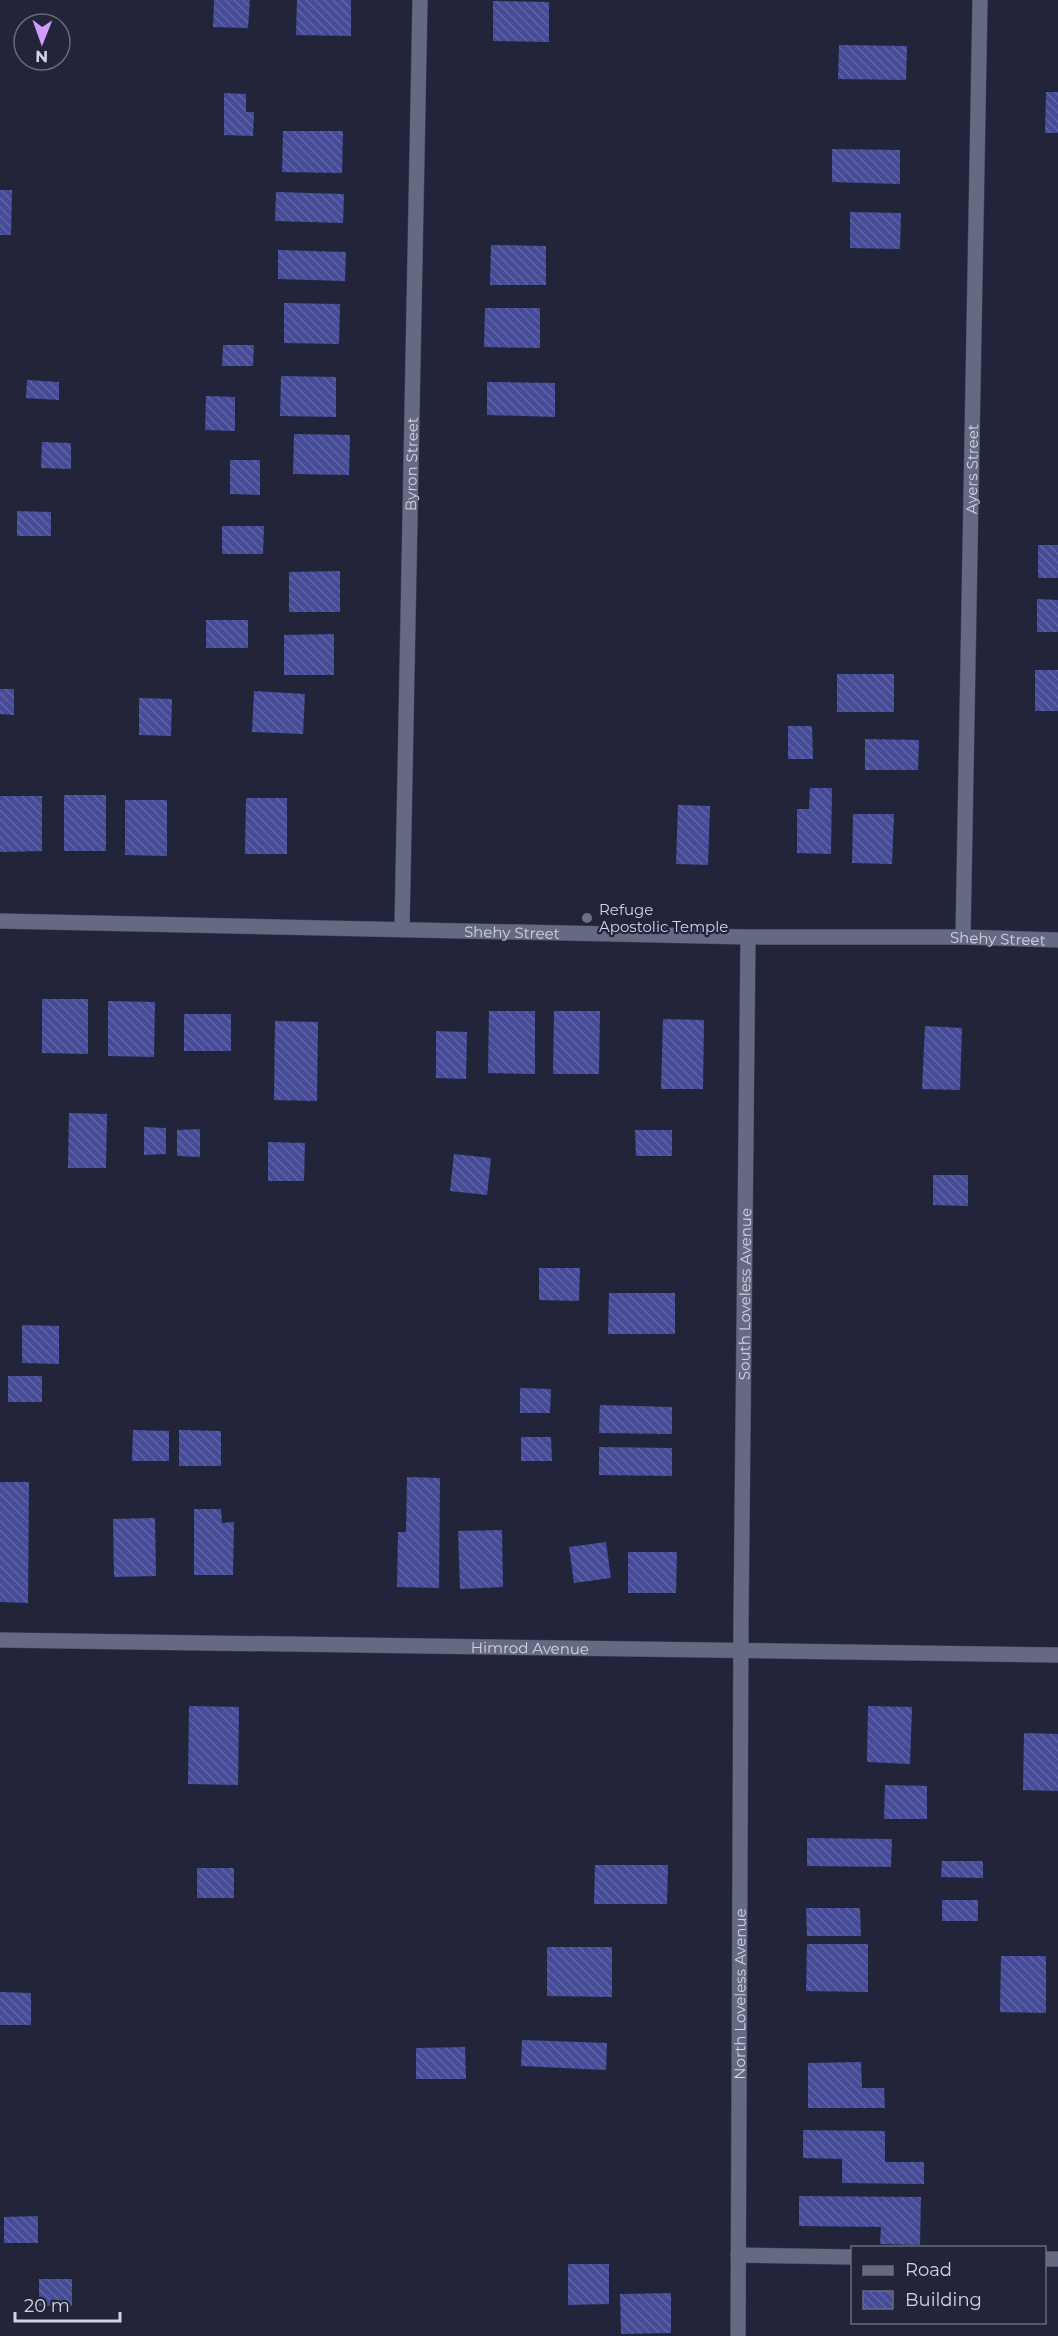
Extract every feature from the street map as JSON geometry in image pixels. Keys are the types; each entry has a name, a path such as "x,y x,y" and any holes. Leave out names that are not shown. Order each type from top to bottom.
{"street":[{"name":"Byron Street","path":"402,929 420,0"},
{"name":"Ayers Street","path":"963,937 980,0"},
{"name":"Shehy Street","path":"0,921 748,937 963,937 1058,940"},
{"name":"South Loveless Avenue","path":"741,1651 748,937"},
{"name":"Himrod Avenue","path":"0,1640 1058,1655"},
{"name":"North Loveless Avenue","path":"738,2336 741,1651"},
{"path":"738,2256 851,2257"}],"building":[{"path":"214,0 250,0 248,28 213,27"},
{"path":"297,0 351,0 351,36 296,35"},
{"path":"493,1 549,2 549,42 493,41"},
{"path":"839,45 907,46 906,80 838,79"},
{"path":"1046,92 1058,92 1058,133 1045,133"},
{"path":"224,93 246,94 246,112 254,112 253,136 224,135"},
{"path":"283,131 343,131 342,173 282,172"},
{"path":"832,149 900,150 900,184 832,182"},
{"path":"0,190 12,190 11,235 0,235"},
{"path":"276,192 344,194 343,223 275,221"},
{"path":"850,212 901,213 900,249 850,248"},
{"path":"491,245 546,246 546,285 490,285"},
{"path":"278,250 346,252 345,281 278,279"},
{"path":"284,303 340,304 339,344 284,343"},
{"path":"485,308 540,308 540,348 484,347"},
{"path":"223,345 254,345 253,366 222,366"},
{"path":"281,376 336,377 336,417 280,416"},
{"path":"27,380 59,382 59,400 26,398"},
{"path":"487,382 555,383 555,417 487,415"},
{"path":"206,396 235,397 235,431 205,430"},
{"path":"294,434 350,435 349,475 293,474"},
{"path":"42,442 71,443 71,469 41,468"},
{"path":"230,460 260,460 260,495 230,494"},
{"path":"17,511 51,512 51,536 17,536"},
{"path":"222,526 264,526 263,554 222,554"},
{"path":"1038,545 1058,545 1058,578 1038,578"},
{"path":"340,571 340,612 289,612 289,572"},
{"path":"1037,599 1058,600 1058,632 1037,632"},
{"path":"206,620 248,620 248,648 206,648"},
{"path":"334,634 334,675 284,675 284,635"},
{"path":"1035,670 1058,670 1058,711 1035,711"},
{"path":"837,674 894,674 894,712 837,712"},
{"path":"0,689 14,689 14,715 0,714"},
{"path":"254,691 305,694 303,734 252,732"},
{"path":"139,698 172,699 171,736 139,735"},
{"path":"788,726 812,726 813,759 788,759"},
{"path":"865,739 919,740 918,770 865,770"},
{"path":"810,788 832,788 831,854 797,853 797,809 809,809"},
{"path":"64,795 106,795 106,851 64,851"},
{"path":"0,796 42,796 42,851 0,852"},
{"path":"246,798 287,798 287,854 245,854"},
{"path":"125,800 167,800 167,856 125,855"},
{"path":"678,805 710,806 708,865 676,864"},
{"path":"853,814 894,814 892,864 852,863"},
{"path":"42,999 88,999 88,1054 42,1053"},
{"path":"108,1001 155,1002 154,1057 108,1056"},
{"path":"489,1011 535,1011 535,1074 488,1073"},
{"path":"554,1011 600,1011 599,1074 553,1074"},
{"path":"184,1014 231,1014 231,1051 184,1051"},
{"path":"663,1019 704,1020 703,1089 661,1089"},
{"path":"275,1021 318,1022 317,1101 274,1100"},
{"path":"925,1026 962,1028 960,1090 922,1089"},
{"path":"436,1031 467,1032 466,1079 436,1078"},
{"path":"69,1113 107,1114 106,1168 68,1168"},
{"path":"144,1127 166,1128 166,1154 144,1155"},
{"path":"200,1129 200,1157 177,1156 177,1130"},
{"path":"635,1130 672,1130 672,1156 636,1156"},
{"path":"268,1142 305,1143 304,1181 268,1181"},
{"path":"454,1154 491,1158 487,1195 450,1191"},
{"path":"933,1175 968,1175 968,1206 933,1205"},
{"path":"539,1268 580,1268 579,1301 539,1300"},
{"path":"609,1293 675,1293 675,1334 608,1334"},
{"path":"22,1325 59,1326 59,1364 22,1363"},
{"path":"8,1376 42,1376 42,1402 8,1402"},
{"path":"520,1388 551,1389 550,1413 520,1413"},
{"path":"600,1405 672,1407 672,1434 599,1433"},
{"path":"133,1430 169,1431 169,1461 132,1461"},
{"path":"179,1430 221,1431 221,1466 179,1466"},
{"path":"521,1437 551,1437 552,1461 521,1461"},
{"path":"599,1447 672,1448 672,1476 599,1475"},
{"path":"407,1477 440,1478 439,1588 397,1587 398,1532 406,1532"},
{"path":"0,1482 29,1482 28,1603 0,1602"},
{"path":"194,1509 221,1509 222,1523 234,1522 233,1575 194,1575"},
{"path":"155,1518 156,1576 114,1577 113,1519"},
{"path":"502,1530 503,1587 460,1589 458,1531"},
{"path":"606,1542 611,1578 574,1583 569,1547"},
{"path":"628,1552 677,1552 676,1593 628,1593"},
{"path":"189,1706 239,1707 238,1785 188,1784"},
{"path":"868,1706 912,1707 910,1764 867,1762"},
{"path":"1024,1733 1058,1734 1058,1791 1023,1790"},
{"path":"885,1785 927,1786 927,1819 884,1819"},
{"path":"807,1838 892,1839 891,1867 807,1866"},
{"path":"942,1861 983,1861 983,1878 941,1877"},
{"path":"595,1865 668,1865 667,1904 594,1904"},
{"path":"197,1868 234,1868 234,1898 197,1898"},
{"path":"942,1900 978,1900 978,1921 942,1921"},
{"path":"806,1908 860,1908 861,1936 807,1936"},
{"path":"807,1944 868,1944 868,1992 806,1991"},
{"path":"547,1947 612,1947 612,1997 547,1996"},
{"path":"1001,1956 1046,1956 1046,2013 1000,2012"},
{"path":"0,1992 31,1993 31,2025 0,2025"},
{"path":"522,2040 607,2043 606,2070 521,2066"},
{"path":"465,2047 466,2079 416,2079 416,2048"},
{"path":"861,2062 862,2088 884,2088 885,2108 808,2108 808,2063"},
{"path":"803,2130 885,2131 885,2162 924,2162 924,2184 842,2183 842,2159 803,2158"},
{"path":"799,2196 921,2197 920,2245 880,2244 881,2227 799,2226"},
{"path":"38,2216 38,2243 4,2243 4,2217"},
{"path":"568,2264 609,2264 609,2304 568,2305"},
{"path":"39,2279 72,2279 72,2306 39,2306"},
{"path":"671,2293 671,2333 621,2334 620,2294"}],"place":[{"name":"Refuge Apostolic Temple","path":"587,918"}]}
